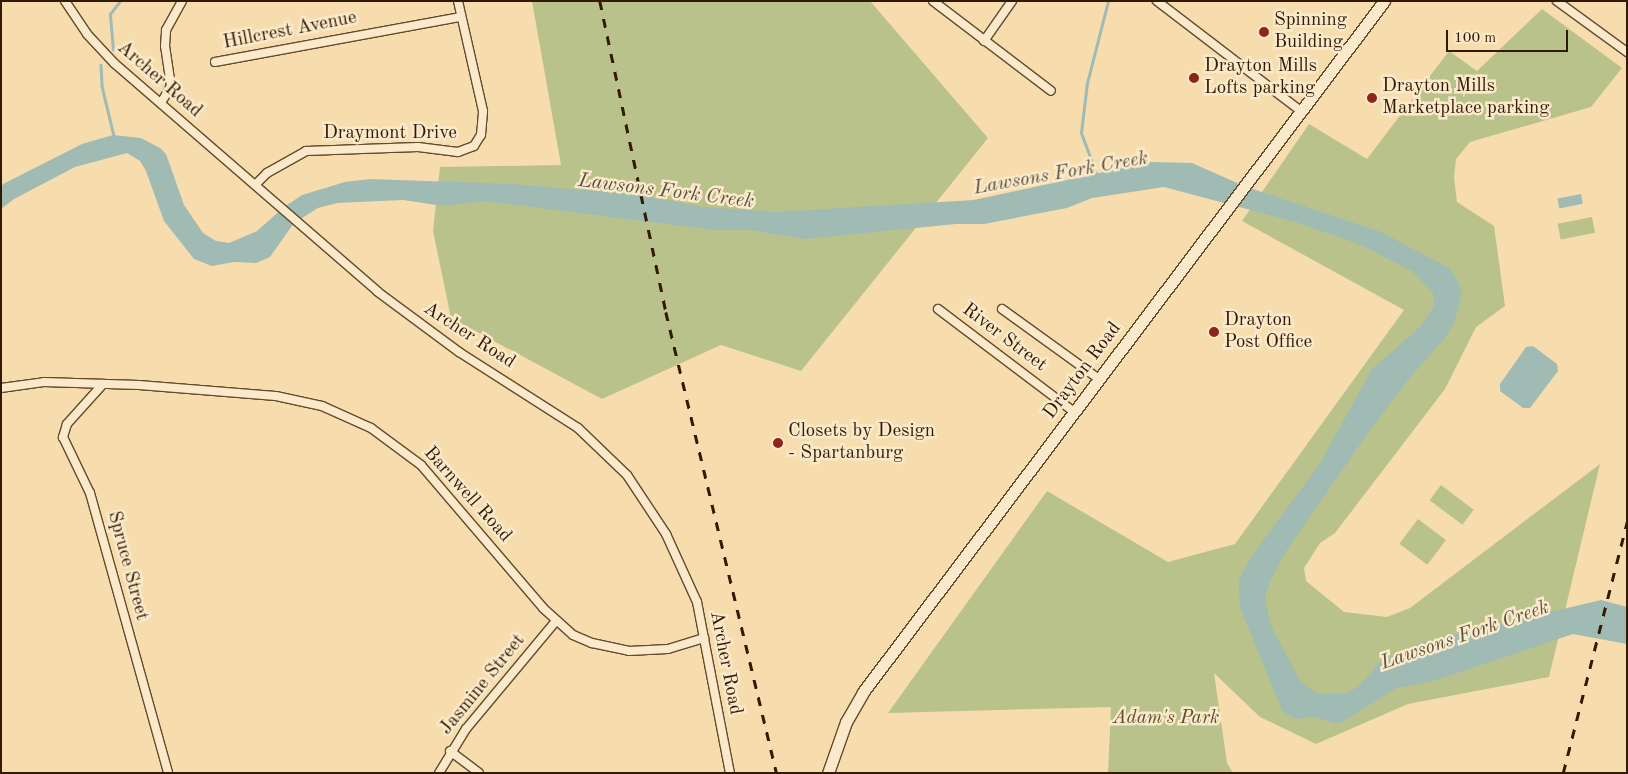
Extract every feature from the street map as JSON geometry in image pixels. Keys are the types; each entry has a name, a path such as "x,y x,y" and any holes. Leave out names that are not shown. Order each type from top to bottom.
{"main road":[{"name":"Drayton Road","path":"828,773 846,722 863,692 1210,235 1384,1"}],"street":[{"name":"Archer Road","path":"65,1 99,48 255,185 418,323 550,408 611,458 642,494 666,534 694,594 730,773"},
{"path":"161,103 171,86 165,46 166,30 182,1"},
{"name":"Draymont Drive","path":"255,185 280,164 306,151 418,147 458,152 474,146 481,135 483,111 458,1"},
{"path":"933,1 1051,91"},
{"path":"984,40 1012,1"},
{"path":"1157,1 1302,112"},
{"path":"1557,1 1627,52"},
{"name":"Hillcrest Avenue","path":"215,62 461,17"},
{"name":"River Street","path":"938,309 1074,412"},
{"path":"1002,309 1099,379"},
{"name":"Barnwell Road","path":"1,388 44,382 103,384 276,396 310,403 353,418 400,447 436,479 556,622 582,640 629,651 668,649 704,638"},
{"name":"Spruce Street","path":"103,384 67,424 63,437 90,493 168,773"},
{"name":"Jasmine Street","path":"439,773 450,751 556,622"},
{"path":"450,751 480,773"}],"green space":[{"path":"532,1 870,1 988,138 801,371 721,345 602,399 451,318 433,231 440,167 561,165"},
{"name":"Adam's Park","path":"1542,9 1622,68 1591,107 1470,142 1456,159 1454,178 1457,202 1494,226 1505,306 1476,327 1445,389 1335,533 1320,543 1304,568 1306,581 1344,612 1387,617 1410,608 1600,464 1549,677 1408,704 1316,744 1260,717 1214,673 1227,763 1233,773 1108,773 1111,707 888,713 1047,491 1168,562 1235,544 1404,310 1242,221 1309,124 1367,159 1449,51 1477,71"},
{"path":"1592,217 1595,233 1561,239 1558,224"},
{"path":"1441,485 1474,510 1462,525 1430,500"},
{"path":"1418,519 1446,540 1427,565 1399,544"}],"water":[{"name":"Lawsons Fork Creek","path":"113,135 141,138 160,148 166,154 184,205 203,233 216,241 229,243 257,231 284,207 302,195 345,182 370,179 512,184 639,195 702,207 775,212 974,200 1150,162 1192,163 1244,186 1381,232 1449,268 1457,279 1462,293 1454,323 1445,338 1407,381 1363,440 1287,550 1270,581 1265,597 1270,624 1300,681 1316,693 1346,694 1359,686 1379,663 1420,643 1601,600 1627,607 1627,644 1573,634 1437,680 1397,688 1339,724 1314,717 1296,719 1283,712 1240,608 1239,579 1253,554 1319,465 1372,369 1420,327 1434,306 1433,293 1412,271 1361,245 1299,223 1164,187 1092,198 1067,208 984,224 956,224 804,239 750,230 714,230 485,201 443,206 403,200 337,203 318,208 294,223 270,257 256,263 234,262 212,266 194,259 164,221 146,171 140,161 127,153 75,167 14,199 1,209 1,186 5,183 82,144"},
{"path":"1581,194 1583,204 1559,208 1557,199"},
{"path":"1533,346 1557,364 1558,371 1530,408 1523,408 1500,391 1500,384 1526,347"}],"waterway":[{"path":"113,50 110,14 120,1"},
{"name":"Lawsons Fork Creek","path":"1097,176 1081,133 1087,83 1108,1"},
{"path":"101,65 102,86 114,136"}],"railway":[{"path":"600,1 666,312 777,773"},
{"path":"1563,773 1627,522"}],"place":[{"name":"Spinning Building","path":"1264,32"},
{"name":"Drayton Mills Lofts parking","path":"1194,78"},
{"name":"Drayton Mills Marketplace parking","path":"1372,98"},
{"name":"Drayton Post Office","path":"1214,332"},
{"name":"Closets by Design - Spartanburg","path":"778,443"}]}
